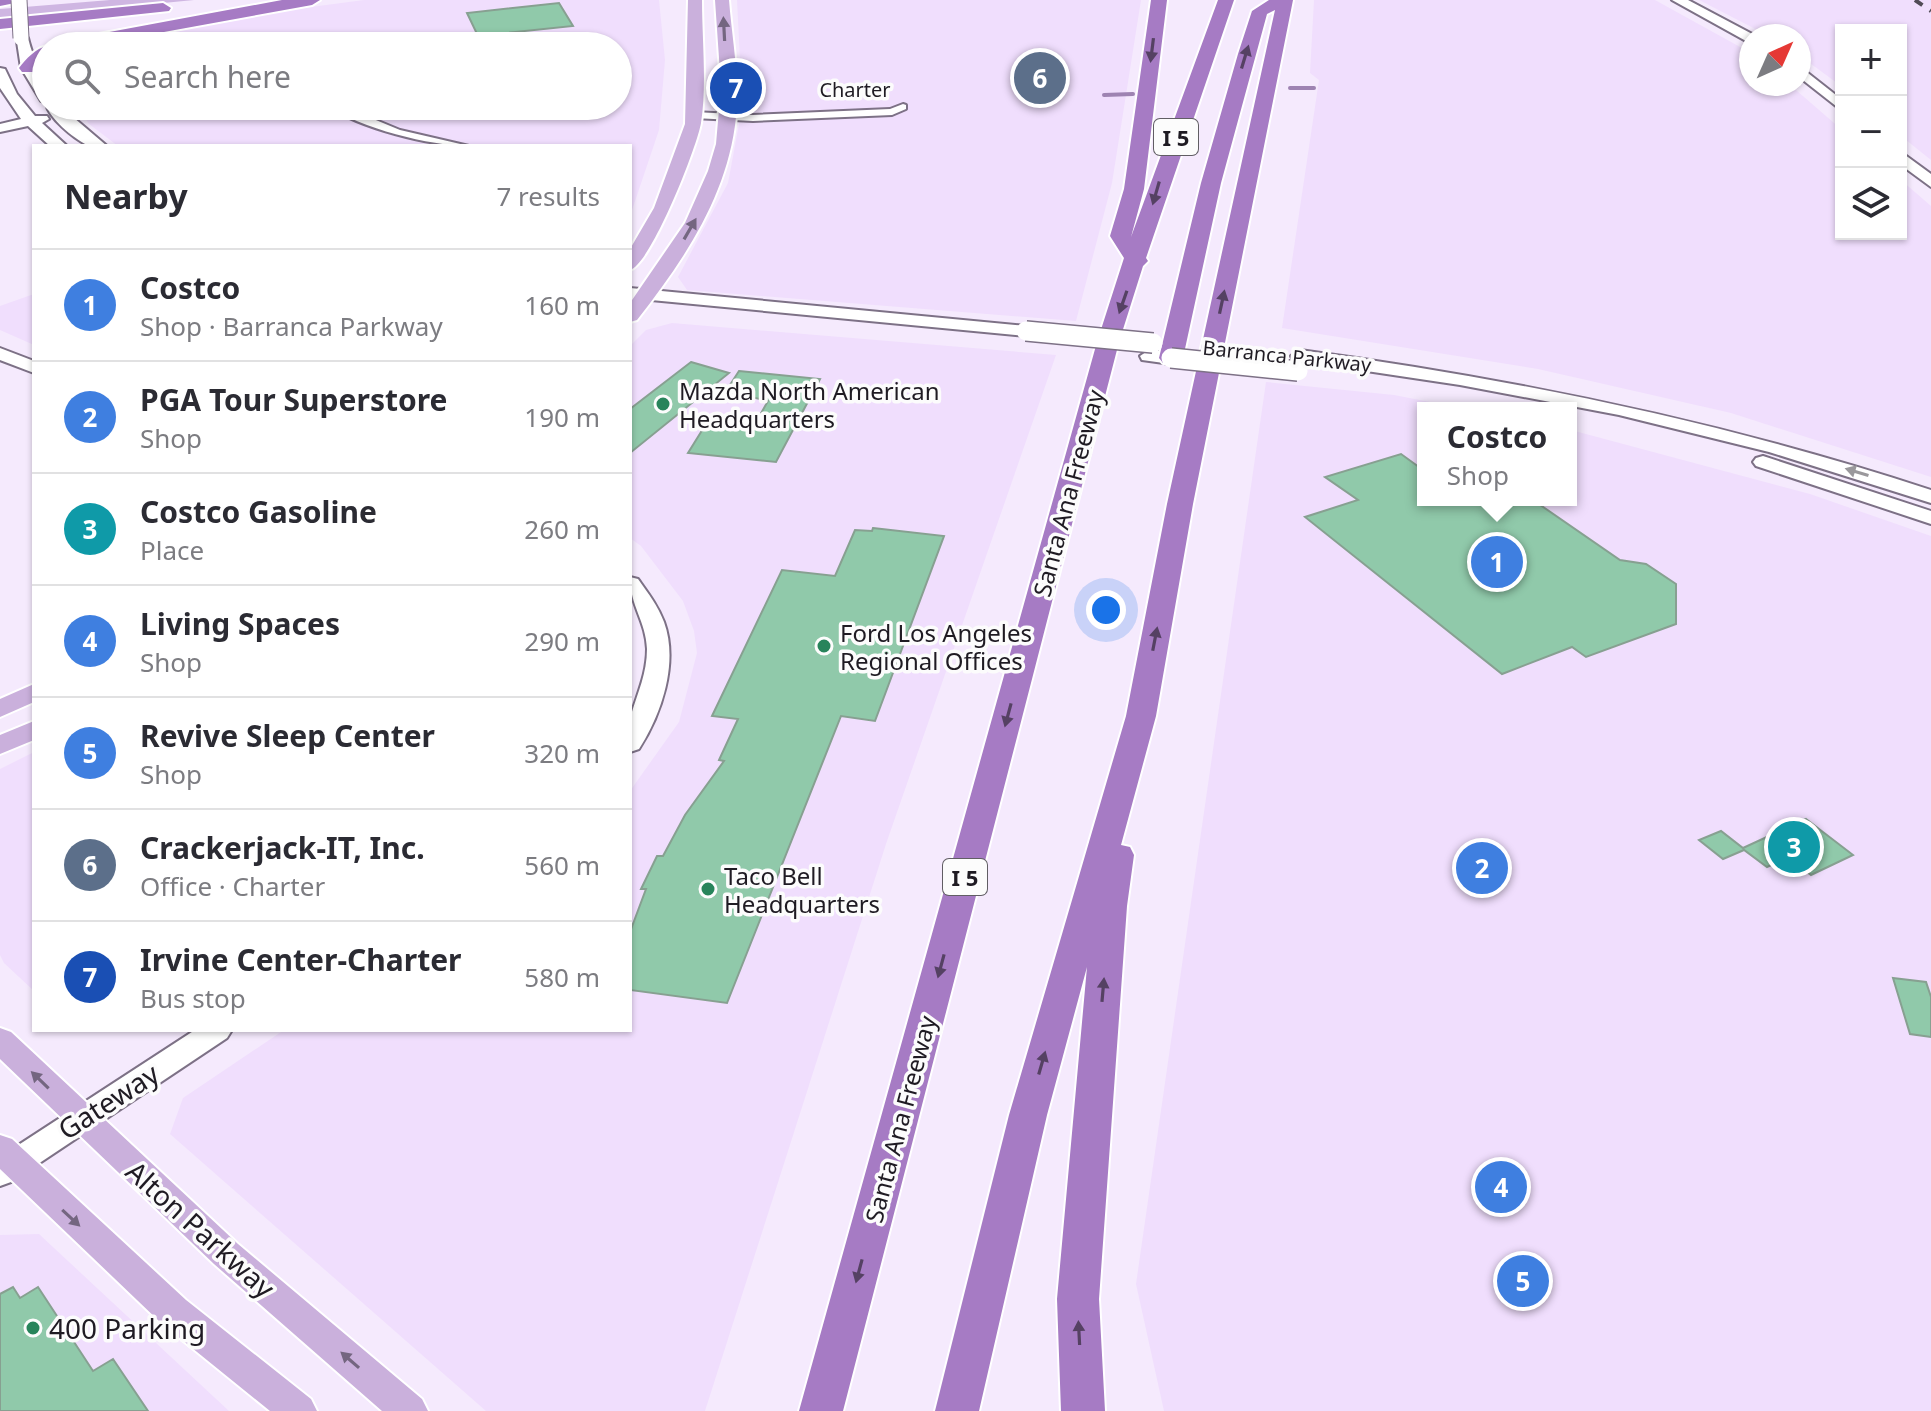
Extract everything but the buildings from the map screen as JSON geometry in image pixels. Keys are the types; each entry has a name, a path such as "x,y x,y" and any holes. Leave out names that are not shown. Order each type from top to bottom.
{"highway":[{"path":"0,1 9,0"},
{"path":"0,7 78,0"},
{"path":"0,25 241,0"},
{"path":"132,32 312,0"},
{"path":"1137,261 1120,236 1134,189 1159,0"},
{"path":"1162,350 1191,240 1260,11 1297,0"},
{"path":"1083,1411 1078,1299 1110,906 1180,504 1282,4"},
{"path":"1191,240 1235,27 1223,7"},
{"name":"Santa Ana Freeway","path":"821,1411 1108,342 1137,261 1162,175 1223,7"},
{"path":"28,68 32,64"},
{"path":"957,1411 1030,1107 1141,716"},
{"path":"977,1411 1030,1107"}],"main road":[{"path":"19,0 21,38 32,75"},
{"path":"632,261 663,208 687,148 694,115 695,0"},
{"path":"635,304 694,223 725,142 729,114 722,0"},
{"path":"1678,0 1739,32"},
{"path":"0,72 5,87 31,121 57,144"},
{"path":"1811,80 1835,101"},
{"path":"67,120 97,144"},
{"path":"0,128 31,121"},
{"path":"1907,162 1931,182"},
{"name":"Barranca Parkway","path":"635,304 1477,379 1606,404 1794,454 1931,497"},
{"path":"0,354 32,366"},
{"name":"Barranca Parkway","path":"1299,363 1516,402"},
{"path":"1577,414 1784,468 1931,518"},
{"path":"632,587 648,611 659,651 656,686 632,740"},
{"path":"0,709 32,693"},
{"path":"0,746 32,730"},
{"name":"Gateway","path":"5,1161 81,1119 214,1032"},
{"name":"Alton Parkway","path":"0,1040 226,1254 409,1411"},
{"path":"5,1161 173,1311 298,1411"}],"street":[{"name":"Charter","path":"694,115 729,114 753,118 892,112 903,107 882,104 751,109 729,114"},
{"path":"367,120 397,132 454,144"}],"shaded area":[{"path":"110,0 194,0 0,19 0,9"},
{"path":"364,0 659,0 665,60 659,130 632,210 632,144 115,144 86,120 632,120 632,32 163,32 251,15"},
{"path":"737,0 1141,0 1112,183 1076,321 687,290 678,277 728,183 739,124 742,99"},
{"path":"1314,0 1655,0 1739,46 1739,96 1803,96 1835,124 1835,240 1907,240 1907,185 1931,206 1931,477 1731,413 1538,369 1282,328 1319,80 1310,73"},
{"path":"1699,0 1931,0 1931,160 1907,141 1907,24 1835,24 1835,82 1811,64 1811,24 1746,24"},
{"path":"32,295 32,344 0,330 0,306"},
{"path":"672,323 1056,355 886,844 705,1411 486,1411 170,1134 183,1098 281,1032 632,1032 632,788 679,722 697,653 694,631 683,601 641,546 632,539 632,344 646,330"},
{"path":"1266,382 1394,395 1430,402 1417,402 1417,506 1577,506 1577,432 1810,494 1931,536 1931,1411 1164,1411 1136,1284"},
{"path":"32,753 32,989 4,963 0,955 0,769"},
{"path":"39,1234 229,1411 0,1411 0,1235"}],"waterway":[{"path":"1290,88 1314,88"},
{"path":"1104,95 1133,94"}],"railway":[{"path":"1915,0 1931,11"}],"place":[{"name":"Crackerjack-IT, Inc.","path":"1040,78"},
{"name":"Irvine Center-Charter","path":"736,88"},
{"name":"Mazda North American Headquarters","path":"663,404"},
{"name":"Costco","path":"1497,562"},
{"name":"Ford Los Angeles Regional Offices","path":"824,646"},
{"name":"Costco Gasoline","path":"1794,847"},
{"name":"PGA Tour Superstore","path":"1482,868"},
{"name":"Taco Bell Headquarters","path":"708,889"},
{"name":"Living Spaces","path":"1501,1187"},
{"name":"Revive Sleep Center","path":"1523,1281"},
{"name":"400 Parking","path":"33,1328"}]}
